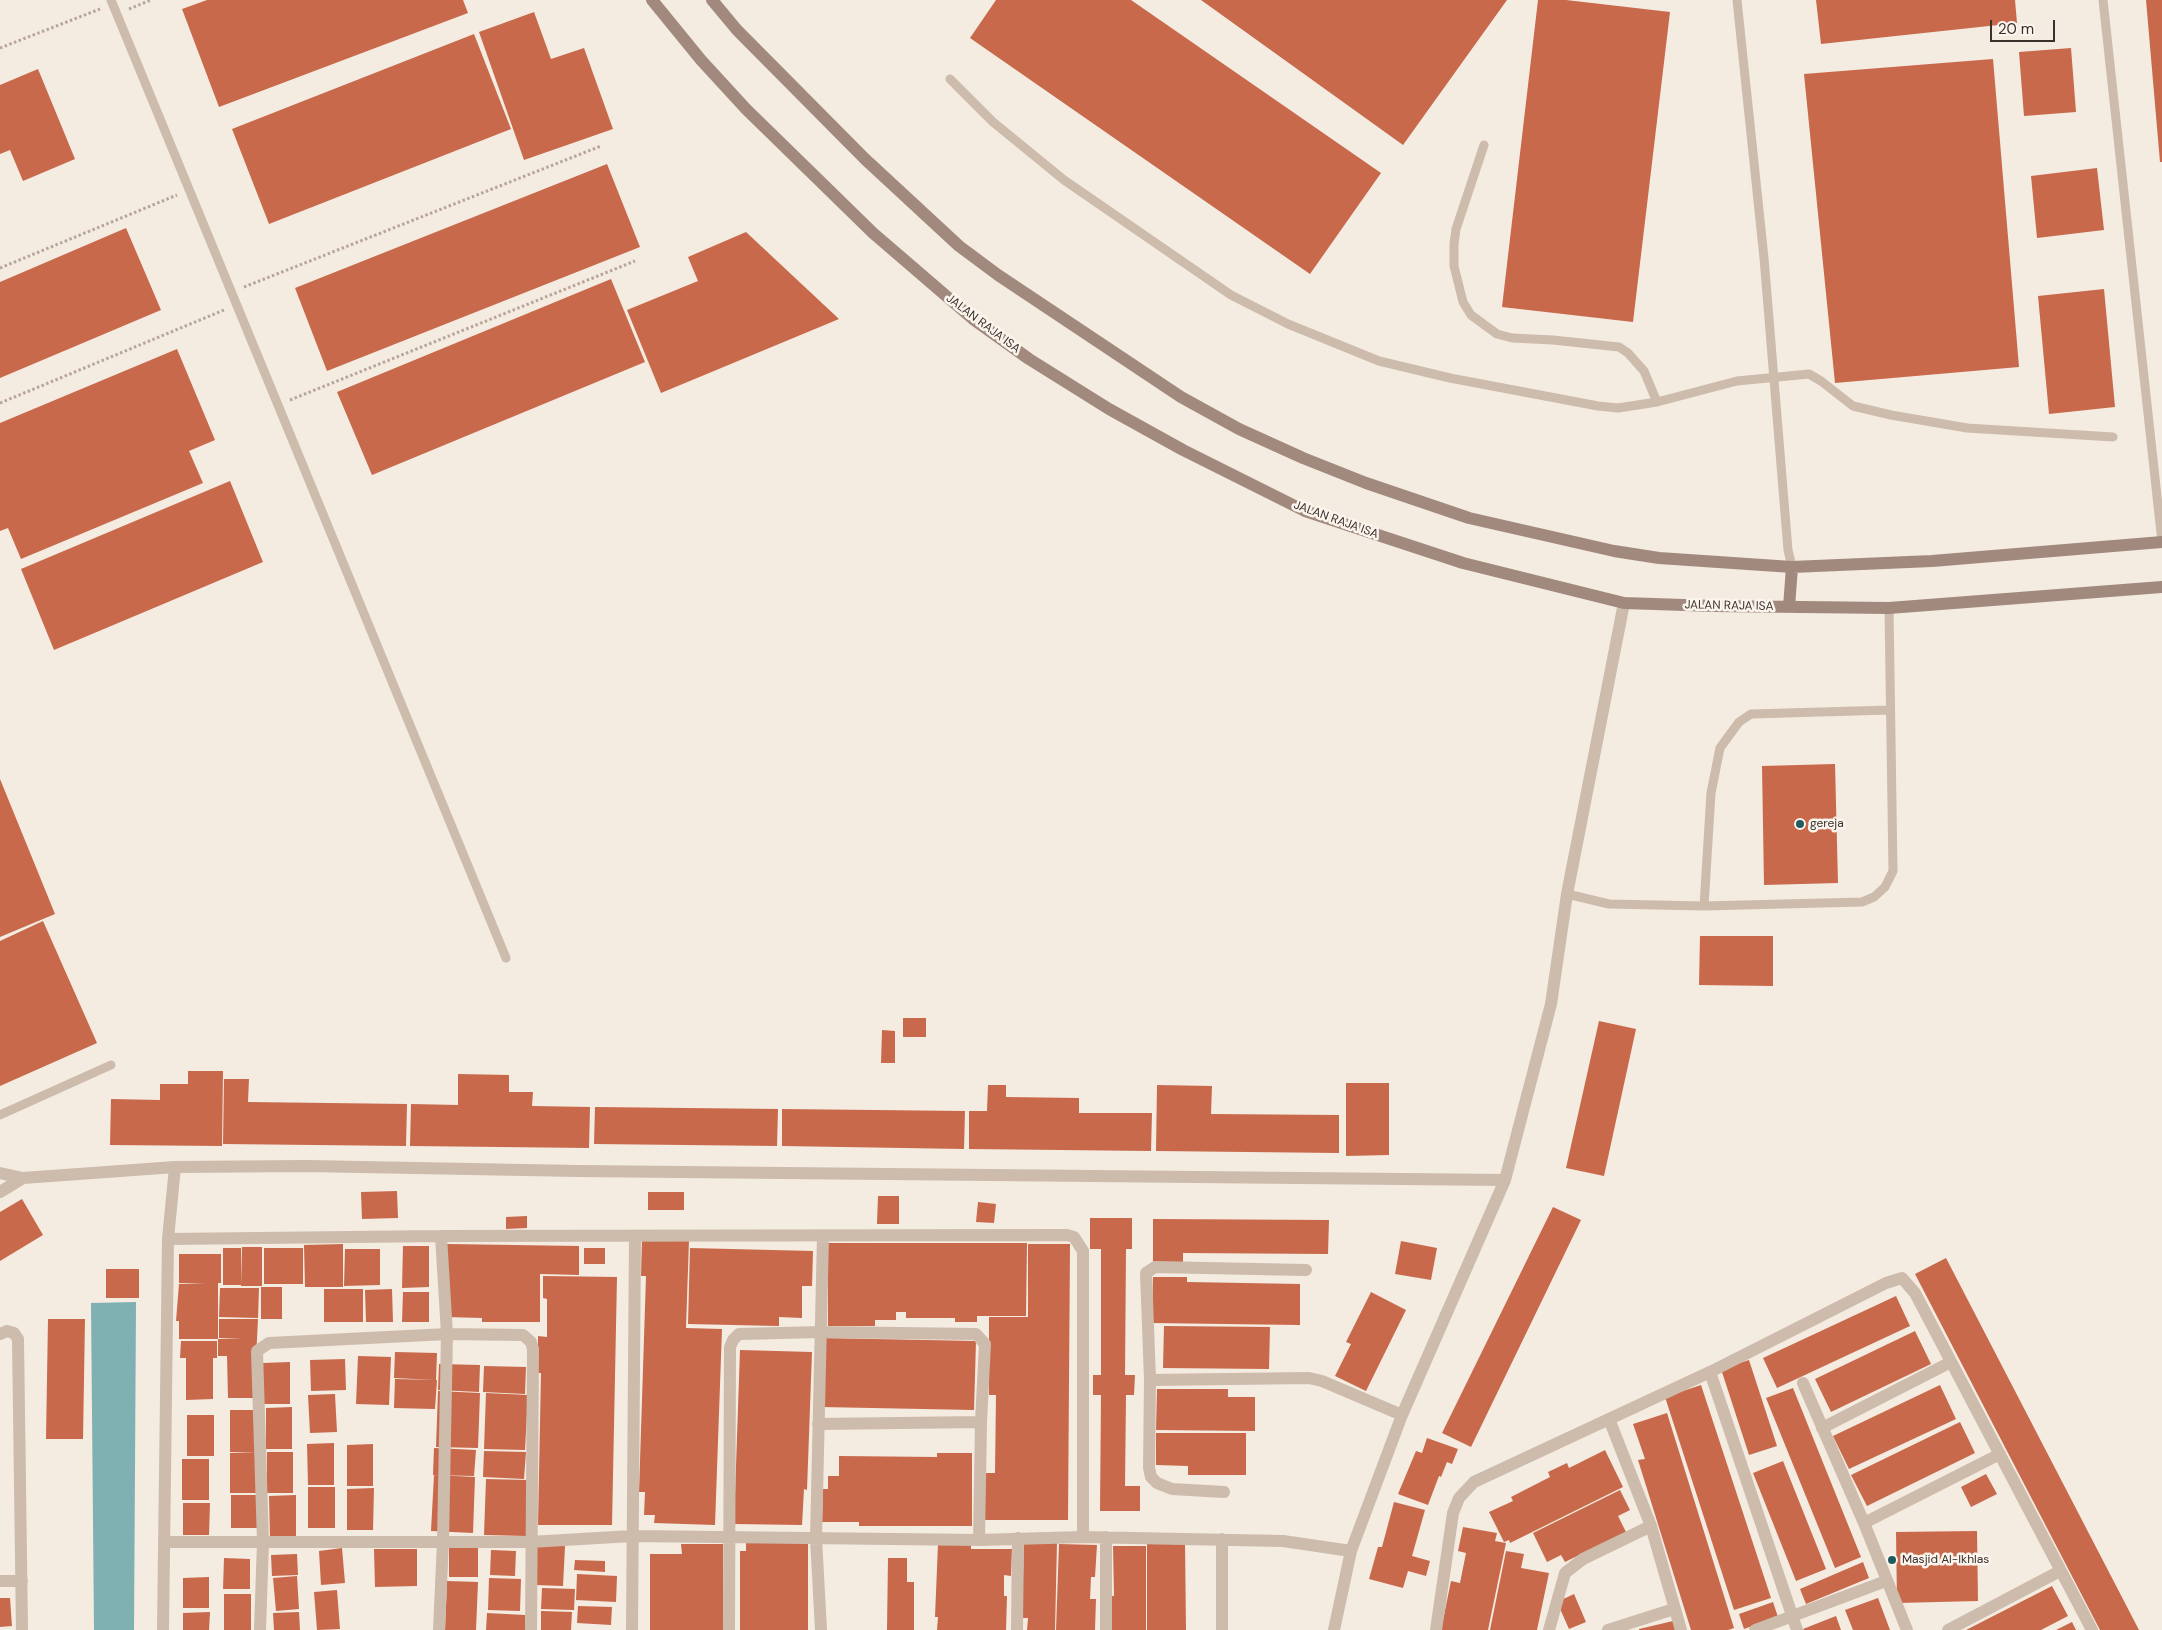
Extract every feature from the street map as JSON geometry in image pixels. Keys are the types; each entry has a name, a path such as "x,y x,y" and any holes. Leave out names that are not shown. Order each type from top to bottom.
{"main road":[{"name":"JALAN RAJA ISA","path":"652,0 701,60 746,109 873,233 973,319 1030,359 1109,409 1183,450 1305,511 1463,563 1624,603 1889,608 2162,587"},
{"path":"712,0 830,126 959,246 998,275 1181,398 1239,429 1303,458 1366,483 1469,518 1614,551 1659,558 1792,567 1932,561 2162,542"},
{"path":"1789,607 1792,567"}],"street":[{"path":"1334,1630 1351,1552 1402,1415 1505,1180 1551,1004 1567,894 1624,603"},
{"path":"0,1173 23,1178 175,1167 306,1166 588,1171 1505,1180"},
{"path":"163,1630 168,1239 175,1167"},
{"path":"0,1192 23,1178"},
{"path":"168,1239 441,1236 1067,1235 1074,1237 1083,1251 1083,1537"},
{"path":"439,1630 443,1541 447,1334 441,1236"},
{"path":"821,1630 816,1538 823,1236"},
{"path":"632,1630 635,1237"},
{"path":"1224,1492 1172,1489 1157,1483 1151,1477 1149,1468 1150,1380 1144,1278 1148,1270 1155,1267 1306,1270"},
{"path":"1436,1630 1452,1512 1465,1489 1474,1482 1710,1372 1886,1283 1902,1278 1915,1293 2092,1630"},
{"path":"0,1334 7,1331 14,1333 18,1339 22,1630"},
{"path":"729,1630 730,1347 733,1340 739,1334 820,1332 976,1334 985,1344 981,1422 979,1540"},
{"path":"260,1630 263,1542 257,1351 260,1347 269,1344 447,1334 523,1335 531,1342 533,1349 530,1542 531,1630"},
{"path":"1822,1428 1951,1362"},
{"path":"1710,1372 1797,1630"},
{"path":"1150,1380 1309,1378 1322,1380 1402,1415"},
{"path":"1803,1383 1864,1523 1906,1630"},
{"path":"1609,1419 1651,1526 1681,1630"},
{"path":"818,1424 981,1422"},
{"path":"1864,1523 2000,1454"},
{"path":"1549,1630 1565,1573 1583,1559 1651,1526"},
{"path":"164,1542 530,1542 632,1536 979,1540 1106,1537 1283,1541 1351,1552"},
{"path":"1106,1537 1106,1630"},
{"path":"1017,1630 1018,1538"},
{"path":"1222,1539 1222,1630"},
{"path":"1948,1630 2060,1571"},
{"path":"0,1580 22,1581"},
{"path":"1755,1630 1886,1581"},
{"path":"1608,1630 1674,1609"}],"lane":[{"path":"1737,0 1775,376 1788,550 1792,567"},
{"path":"2103,0 2162,542"},
{"path":"112,2 506,958"},
{"path":"950,79 992,122 1064,180 1231,295 1288,324 1379,361 1450,378 1598,406 1618,408 1656,402 1737,381 1809,374 1822,381 1853,406 1891,415 1967,428 2113,436"},
{"path":"1484,145 1456,229 1454,244 1454,266 1463,302 1467,309 1483,326 1497,334 1512,338 1553,340 1620,348 1634,358 1644,371 1656,402"},
{"path":"1567,894 1609,904 1704,906 1862,902 1874,897 1885,886 1893,871 1889,608"},
{"path":"1704,906 1712,793 1720,748 1739,722 1751,714 1890,710"},
{"path":"0,1115 111,1065"}],"path":[{"path":"117,14 151,0"},
{"path":"0,48 112,2"},
{"path":"231,292 601,146"},
{"path":"0,268 189,190"},
{"path":"278,405 635,261"},
{"path":"0,403 236,305"}],"water":[{"path":"136,1302 134,1630 94,1630 91,1303"}],"building":[{"path":"207,0 463,0 468,13 219,107 182,9"},
{"path":"996,0 1131,0 1381,173 1310,274 970,38"},
{"path":"1201,0 1507,0 1403,145"},
{"path":"1538,0 1566,0 1670,12 1633,322 1502,307"},
{"path":"1816,0 2015,0 2017,23 1821,44"},
{"path":"2146,0 2162,0 2162,162 2160,162"},
{"path":"534,12 551,59 584,48 613,129 524,160 479,32"},
{"path":"474,34 511,129 269,224 232,129"},
{"path":"2071,48 2076,112 2024,116 2019,52"},
{"path":"1993,59 2019,367 1835,383 1804,74"},
{"path":"38,69 75,159 23,181 10,150 0,154 0,85"},
{"path":"607,164 640,247 327,371 295,288"},
{"path":"2097,168 2104,230 2037,238 2031,176"},
{"path":"126,228 161,310 0,378 0,282"},
{"path":"746,232 839,319 661,393 627,310 698,281 688,257"},
{"path":"611,279 645,362 372,475 337,392"},
{"path":"2104,289 2115,407 2049,414 2038,296"},
{"path":"177,349 215,440 189,451 203,483 21,559 8,528 0,531 0,423"},
{"path":"230,481 263,562 54,650 21,569"},
{"name":"gereja","path":"1835,764 1838,883 1764,885 1762,766"},
{"path":"0,779 55,914 0,937"},
{"path":"43,921 97,1043 0,1086 0,941"},
{"path":"1700,936 1773,936 1773,986 1699,985"},
{"path":"903,1018 926,1018 926,1037 903,1037"},
{"path":"1599,1021 1636,1029 1604,1176 1566,1168"},
{"path":"882,1030 895,1031 895,1063 881,1063"},
{"path":"188,1071 223,1071 222,1146 110,1145 111,1099 160,1100 160,1084 188,1084"},
{"path":"458,1074 509,1075 509,1092 533,1092 532,1106 590,1107 589,1148 410,1146 411,1104 458,1105"},
{"path":"224,1079 249,1079 248,1102 407,1104 406,1146 223,1144"},
{"path":"1346,1083 1389,1083 1389,1155 1346,1156"},
{"path":"988,1085 1006,1085 1006,1097 1079,1098 1079,1113 1152,1113 1151,1151 969,1149 969,1111 987,1111"},
{"path":"1157,1085 1212,1086 1211,1114 1339,1115 1339,1153 1156,1151"},
{"path":"595,1107 778,1109 777,1146 594,1144"},
{"path":"782,1109 965,1111 964,1149 782,1146"},
{"path":"397,1191 398,1218 362,1219 361,1192"},
{"path":"648,1192 684,1192 684,1210 648,1210"},
{"path":"878,1196 899,1196 899,1224 877,1224"},
{"path":"22,1199 43,1235 0,1261 0,1212"},
{"path":"978,1202 996,1204 994,1223 976,1222"},
{"path":"1553,1207 1581,1220 1471,1447 1442,1433"},
{"path":"527,1216 527,1228 506,1229 506,1217"},
{"path":"1090,1218 1132,1218 1132,1249 1126,1249 1125,1375 1135,1375 1134,1395 1126,1395 1125,1486 1140,1486 1140,1511 1100,1511 1101,1395 1093,1395 1093,1375 1101,1375 1101,1249 1090,1249"},
{"path":"1153,1219 1329,1220 1328,1254 1183,1253 1183,1264 1153,1263"},
{"path":"642,1239 689,1240 686,1328 722,1329 715,1525 654,1523 655,1515 644,1515 645,1492 639,1492 646,1276 641,1276"},
{"path":"1401,1241 1437,1248 1431,1280 1395,1274"},
{"path":"828,1243 1027,1243 1026,1316 977,1316 977,1322 955,1322 955,1318 906,1318 906,1312 896,1312 896,1320 875,1320 875,1326 828,1326"},
{"path":"343,1244 343,1287 305,1287 304,1245"},
{"path":"447,1244 579,1246 579,1275 540,1274 540,1322 482,1322 482,1318 446,1317"},
{"path":"1028,1244 1070,1244 1068,1520 985,1520 985,1473 995,1473 996,1395 989,1395 989,1317 1028,1317"},
{"path":"403,1246 429,1246 429,1287 402,1288"},
{"path":"242,1247 262,1247 262,1286 241,1286"},
{"path":"223,1248 241,1248 241,1285 223,1285"},
{"path":"264,1248 303,1248 303,1284 264,1284"},
{"path":"584,1248 605,1248 605,1264 584,1264"},
{"path":"690,1248 813,1251 812,1286 802,1286 802,1318 779,1317 779,1326 688,1324"},
{"path":"345,1249 380,1249 380,1285 344,1286"},
{"path":"179,1254 221,1254 221,1283 218,1283 218,1339 179,1339 179,1321 176,1321 179,1284 206,1283 179,1283"},
{"path":"1946,1258 2139,1630 2100,1630 1915,1274"},
{"path":"106,1269 139,1269 139,1298 106,1298"},
{"path":"543,1276 617,1277 612,1525 538,1525 541,1373 538,1373 538,1336 547,1337 547,1299 543,1298"},
{"path":"1153,1277 1187,1277 1187,1282 1300,1284 1300,1325 1152,1323"},
{"path":"261,1287 282,1287 282,1319 261,1319"},
{"path":"220,1288 259,1288 258,1318 219,1317"},
{"path":"324,1289 363,1289 363,1322 324,1322"},
{"path":"392,1289 393,1322 366,1322 365,1290"},
{"path":"403,1292 429,1292 429,1322 402,1322"},
{"path":"1371,1292 1406,1310 1366,1391 1335,1376 1351,1344 1346,1342"},
{"path":"1896,1296 1910,1326 1777,1388 1763,1358"},
{"path":"48,1319 85,1319 83,1439 46,1439"},
{"path":"219,1319 258,1319 254,1398 228,1398 227,1356 218,1356 218,1339 243,1338 219,1338"},
{"path":"1164,1326 1270,1327 1269,1369 1163,1368"},
{"path":"1915,1331 1931,1364 1831,1412 1815,1379"},
{"path":"822,1338 976,1341 974,1410 821,1407"},
{"path":"181,1341 217,1341 217,1358 213,1358 213,1399 186,1400 186,1358 180,1358"},
{"path":"740,1350 812,1352 807,1490 804,1489 802,1525 734,1524"},
{"path":"395,1352 437,1353 436,1380 394,1378"},
{"path":"358,1356 391,1357 389,1405 356,1404"},
{"path":"345,1359 346,1390 311,1391 310,1360"},
{"path":"1749,1360 1777,1446 1749,1455 1721,1369"},
{"path":"290,1362 290,1404 263,1404 263,1363"},
{"path":"439,1364 480,1365 479,1392 438,1390"},
{"path":"484,1366 526,1367 525,1394 483,1392"},
{"path":"395,1379 437,1380 435,1409 394,1408"},
{"path":"1701,1385 1771,1598 1734,1610 1665,1397"},
{"path":"1940,1385 1956,1419 1849,1469 1833,1436"},
{"path":"1793,1388 1861,1557 1835,1568 1766,1398"},
{"path":"1157,1389 1228,1389 1228,1397 1255,1397 1255,1431 1156,1430"},
{"path":"438,1391 480,1393 478,1448 436,1447"},
{"path":"486,1393 528,1395 525,1450 484,1449"},
{"path":"335,1394 337,1432 310,1433 308,1395"},
{"path":"292,1407 292,1449 266,1449 266,1408"},
{"path":"230,1410 257,1410 257,1452 230,1452"},
{"path":"1667,1413 1734,1628 1728,1630 1691,1630 1638,1460 1645,1459 1633,1424"},
{"path":"187,1415 214,1415 214,1456 187,1456"},
{"path":"1960,1422 1975,1453 1867,1506 1851,1475"},
{"path":"1156,1433 1246,1433 1246,1475 1188,1475 1188,1466 1156,1465"},
{"path":"1427,1438 1458,1449 1452,1464 1447,1462 1441,1477 1439,1476 1428,1505 1398,1494 1416,1451 1422,1453"},
{"path":"334,1443 334,1485 308,1485 307,1444"},
{"path":"373,1444 373,1486 347,1486 347,1445"},
{"path":"434,1448 476,1450 474,1476 433,1475"},
{"path":"1605,1450 1623,1487 1510,1543 1509,1540 1504,1542 1489,1512 1513,1501 1511,1497 1550,1477 1548,1472 1567,1463 1569,1468"},
{"path":"484,1451 526,1452 524,1479 483,1477"},
{"path":"257,1452 257,1493 230,1493 230,1453"},
{"path":"267,1452 293,1452 293,1493 267,1493"},
{"path":"937,1453 972,1453 972,1526 859,1526 859,1522 822,1522 823,1489 828,1489 828,1476 839,1476 839,1456 937,1457"},
{"path":"182,1459 209,1459 209,1500 182,1500"},
{"path":"1783,1461 1826,1569 1796,1581 1753,1473"},
{"path":"1986,1474 1997,1494 1971,1507 1961,1487"},
{"path":"434,1475 475,1477 473,1533 431,1531"},
{"path":"486,1479 528,1480 526,1536 484,1535"},
{"path":"308,1487 335,1487 335,1528 308,1528"},
{"path":"374,1488 373,1530 347,1530 347,1489"},
{"path":"1620,1490 1630,1510 1618,1516 1626,1532 1565,1562 1561,1555 1547,1562 1533,1533"},
{"path":"231,1495 257,1495 258,1528 231,1528"},
{"path":"296,1495 296,1537 270,1537 269,1496"},
{"path":"1394,1502 1425,1510 1412,1556 1430,1561 1426,1576 1408,1571 1403,1588 1369,1579 1378,1547 1382,1547"},
{"path":"183,1503 210,1503 209,1535 183,1535"},
{"path":"1463,1527 1497,1533 1495,1541 1506,1543 1488,1630 1441,1630 1451,1581 1460,1583 1466,1553 1458,1551"},
{"path":"1977,1531 1978,1601 1897,1603 1896,1532"},
{"path":"1024,1541 1057,1542 1055,1630 1027,1630 1028,1618 1022,1618"},
{"path":"746,1542 808,1543 808,1630 740,1630 740,1551 746,1551"},
{"path":"1147,1543 1185,1543 1186,1630 1147,1630"},
{"path":"681,1544 723,1544 723,1630 650,1630 650,1554 682,1554"},
{"path":"938,1544 971,1544 971,1549 1012,1549 1011,1576 1004,1575 1004,1596 1007,1596 1006,1630 937,1630 938,1617 935,1617"},
{"path":"1059,1544 1097,1545 1095,1577 1091,1577 1090,1599 1096,1599 1095,1630 1056,1630"},
{"path":"536,1545 565,1546 563,1586 535,1585"},
{"path":"1113,1546 1146,1546 1146,1630 1111,1630 1111,1596 1114,1596"},
{"path":"342,1548 345,1583 321,1585 319,1551"},
{"path":"449,1548 478,1548 478,1577 449,1577"},
{"path":"374,1549 417,1549 417,1586 375,1587"},
{"path":"491,1550 516,1551 515,1576 490,1575"},
{"path":"1506,1551 1524,1554 1521,1568 1549,1573 1537,1630 1490,1630"},
{"path":"297,1554 298,1575 272,1576 271,1555"},
{"path":"224,1558 250,1559 250,1589 223,1589"},
{"path":"888,1558 907,1558 907,1582 914,1582 914,1630 887,1630"},
{"path":"575,1560 605,1561 605,1572 574,1570"},
{"path":"1863,1562 1869,1578 1806,1604 1800,1589"},
{"path":"577,1574 617,1576 616,1602 576,1600"},
{"path":"297,1576 299,1609 276,1611 273,1578"},
{"path":"209,1577 209,1608 183,1608 183,1578"},
{"path":"489,1578 521,1579 520,1611 488,1610"},
{"path":"447,1581 478,1582 476,1630 445,1630"},
{"path":"2052,1586 2068,1616 2041,1630 1966,1630"},
{"path":"542,1588 575,1589 574,1610 541,1609"},
{"path":"337,1590 340,1629 317,1630 314,1592"},
{"path":"224,1594 251,1594 251,1630 224,1630"},
{"path":"1574,1594 1586,1622 1569,1629 1557,1602"},
{"path":"0,1598 10,1598 12,1626 0,1627"},
{"path":"1878,1598 1890,1630 1853,1630 1845,1610"},
{"path":"1773,1602 1778,1617 1744,1629 1739,1614"},
{"path":"578,1606 612,1607 611,1625 577,1623"},
{"path":"541,1611 572,1612 571,1630 541,1630"},
{"path":"210,1612 209,1630 183,1630 183,1613"},
{"path":"299,1612 300,1630 274,1630 273,1613"},
{"path":"487,1613 525,1615 525,1630 486,1630"},
{"path":"1836,1616 1841,1630 1803,1629"},
{"path":"1673,1621 1675,1630 1639,1630 1639,1629"},
{"path":"2072,1622 2076,1630 2056,1630"}],"place":[{"name":"gereja","path":"1800,824"},
{"name":"Masjid Al-Ikhlas","path":"1892,1560"}]}
